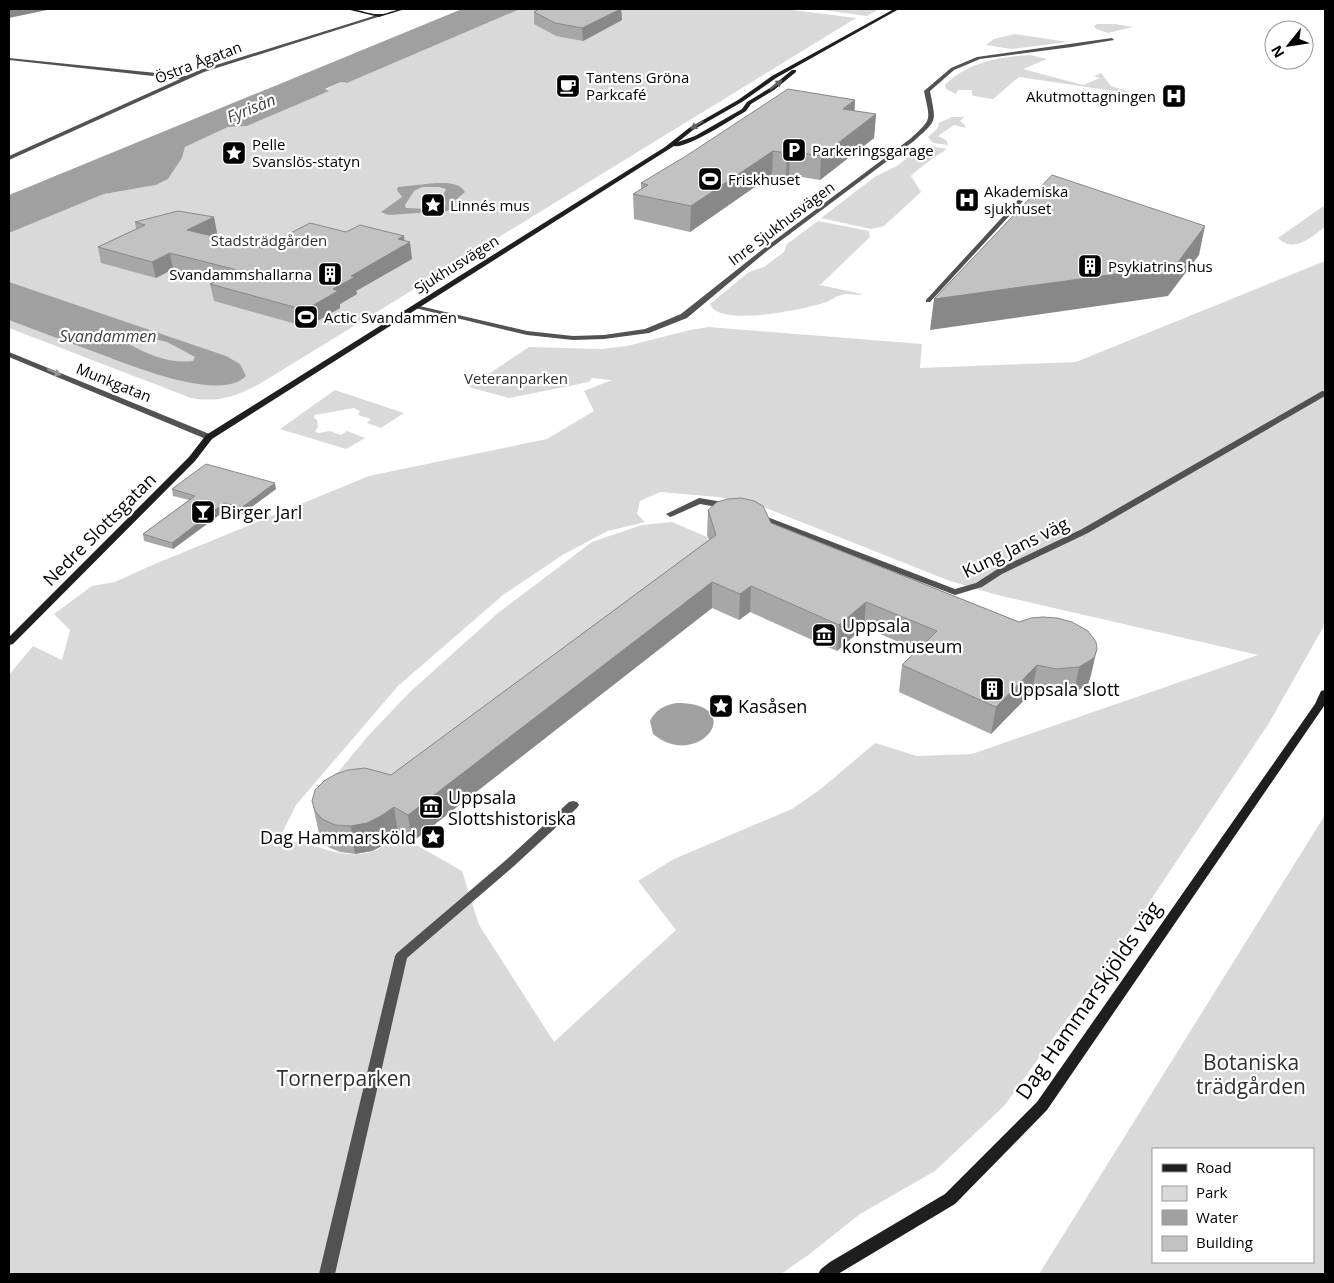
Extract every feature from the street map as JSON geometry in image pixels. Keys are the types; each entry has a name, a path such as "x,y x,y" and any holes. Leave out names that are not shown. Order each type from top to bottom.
{"street":[{"path":"348,9 379,16"},
{"name":"Östra Ågatan","path":"9,157 221,64 402,9"},
{"name":"Sjukhusvägen","path":"209,437 667,148 691,129 740,101 774,77 808,60 868,23 897,9"},
{"name":"Inre Sjukhusvägen","path":"415,307 550,336 604,337 646,331 666,324 684,316 764,250 860,180 930,124 932,116 927,91 938,79 954,68 971,60 996,54 1068,46 1112,38"},
{"path":"9,59 187,78"},
{"name":"Sjukhusvägen","path":"667,148 697,137 744,110 749,103 772,89 808,60"},
{"path":"928,301 1020,201"},
{"name":"Munkgatan","path":"9,354 209,437"},
{"name":"Kung Jans väg","path":"670,514 699,501 731,506 955,592 979,585 999,572 1085,531 1325,393"},
{"name":"Nedre Slottsgatan","path":"9,642 192,459 209,437"},
{"name":"Dag Hammarskjölds väg","path":"835,1272 950,1199 1042,1106 1324,701"},
{"path":"327,1274 401,956 510,863 574,805"}],"green space":[{"name":"Stadsträdgården","path":"520,9 784,9 856,18 261,383 236,395 210,400 191,398 9,328 9,233 104,194 156,185 168,179 182,158 185,147 228,127 247,126 328,91 325,90 341,82 347,83"},
{"path":"816,9 879,9 867,16"},
{"path":"1097,24 1133,27 1108,33 1096,29 1094,26"},
{"path":"1015,34 1068,42 1011,49 986,45 994,39"},
{"path":"1030,55 1047,59 1023,69 1083,85 1100,78 1094,76 1101,73 1111,86 1130,92 1124,94 1019,77 993,99 974,96 972,95 972,90 958,90 956,94 946,89 945,85 954,77 974,66 996,59"},
{"path":"952,117 964,117 960,121 966,128 954,125 938,136 946,140 948,145 933,143 928,137 938,128 939,123"},
{"path":"924,145 947,149 911,176 921,192 884,226 871,229 821,218 876,176 897,166 912,154 918,155 921,153 917,150"},
{"path":"1325,205 1325,227 1314,235 1296,244 1284,243 1278,238"},
{"path":"818,221 869,231 870,237 820,285 862,294 843,294 814,306 763,315 729,315 717,311 710,304 749,272 764,267 784,252 787,244"},
{"name":"Tornerparken","path":"1325,261 1325,624 1269,723 1118,949 1004,1106 935,1171 860,1214 781,1274 9,1274 9,675 33,646 62,660 70,630 54,614 92,586 115,582 369,476 547,439 594,411 584,391 612,380 592,378 589,382 509,398 469,387 529,347 601,349 627,346 709,327 922,344 920,368 1076,362","holes":["660,492 719,497 766,508 950,581 997,595 1258,655 972,754 917,756 875,743 822,788 792,809 674,859 638,881 676,930 554,1042 479,925 462,871 397,834 379,848 360,854 339,853 308,844 279,839 296,805 398,686 503,595 564,554 608,531 645,522 637,514 640,501"]},
{"path":"335,390 404,413 381,428 367,423 371,419 358,415 360,411 354,408 315,415 314,418 317,420 318,427 315,431 318,433 330,431 341,435 347,431 365,438 346,449 280,429"},
{"path":"672,522 707,537 709,544 393,802 316,799 368,736 411,691 498,613 592,542 642,525"},
{"name":"Botaniska trädgården","path":"1325,815 1325,1274 1039,1274"}],"water":[{"name":"Fyrisån","path":"462,9 520,9 347,83 341,82 325,89 329,91 247,126 228,127 185,147 182,158 168,179 156,185 104,194 9,233 9,195"},
{"path":"448,183 459,186 465,192 451,204 452,208 447,211 388,215 381,212 402,197 397,190 398,187","holes":["422,187 446,189 442,198 446,203 428,209 406,208 405,205 414,191"]},
{"name":"Svandammen","path":"9,282 226,356 240,364 246,376 233,383 215,385 170,378 9,320","holes":["143,336 167,342 195,357 193,361 185,362 160,358 129,344 131,337"]},
{"path":"677,703 699,706 711,713 714,723 710,733 700,741 686,745 670,744 653,734 650,721 655,713 665,706"}],"building":[{"path":"539,9 621,9 582,28 555,23 534,12"},
{"path":"788,89 855,100 843,109 876,114 821,156 790,151 787,153 773,151 691,206 633,194 648,185 641,183"},
{"path":"1052,175 1205,226 1175,266 934,299"},
{"path":"178,211 214,217 187,230 262,248 310,223 346,232 360,225 404,236 398,239 410,242 351,276 355,277 333,289 338,291 305,310 210,284 237,270 170,253 152,262 98,247 145,225 135,222"},
{"name":"Birger Jarl","path":"206,464 275,483 241,508 224,503 172,543 143,534 195,496 172,489"},
{"path":"741,498 754,501 763,506 771,523 1019,622 1043,617 1072,622 1088,631 1096,642 1097,649 1094,658 1079,667 1056,669 1037,665 996,707 902,665 937,631 866,602 839,625 751,586 740,594 712,582 408,815 394,807 367,823 351,826 335,825 322,819 315,811 312,801 315,790 324,781 348,770 365,768 391,775 716,535 708,510 717,502"}],"place":[{"name":"Tantens Gröna Parkcafé","path":"568,86"},
{"name":"Akutmottagningen","path":"1174,96"},
{"name":"Parkeringsgarage","path":"794,150"},
{"name":"Pelle Svanslös-statyn","path":"234,153"},
{"name":"Friskhuset","path":"710,179"},
{"name":"Akademiska sjukhuset","path":"967,200"},
{"name":"Linnés mus","path":"433,205"},
{"name":"Psykiatrins hus","path":"1090,266"},
{"name":"Svandammshallarna","path":"330,274"},
{"name":"Actic Svandammen","path":"306,317"},
{"name":"Birger Jarl","path":"203,512"},
{"name":"Uppsala konstmuseum","path":"824,635"},
{"name":"Uppsala slott","path":"992,689"},
{"name":"Kasåsen","path":"721,706"},
{"name":"Uppsala Slottshistoriska","path":"431,807"},
{"name":"Dag Hammarsköld","path":"433,837"}],"park label":[{"name":"Veteranparken","path":"516,378"}]}
